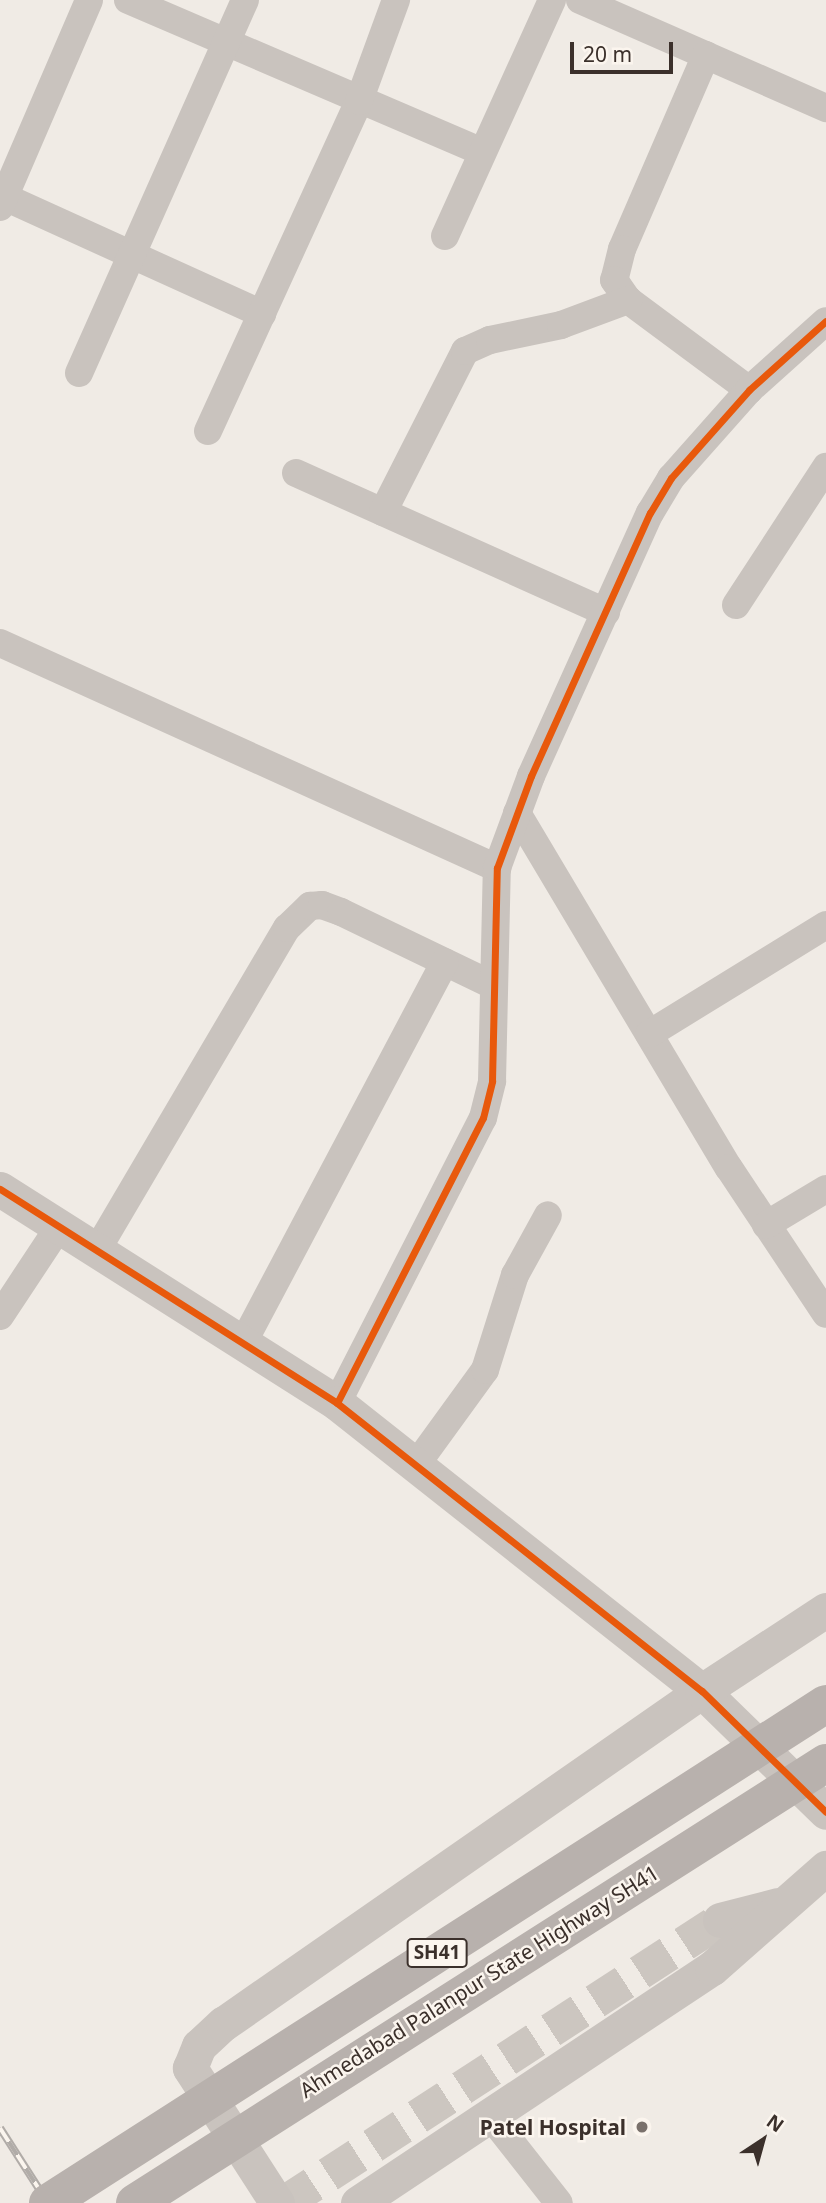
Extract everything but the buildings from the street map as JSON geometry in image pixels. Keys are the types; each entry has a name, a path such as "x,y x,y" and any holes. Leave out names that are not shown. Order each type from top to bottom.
{"main road":[{"name":"Ahmedabad Palanpur State Highway SH41","path":"48,2203 826,1704"},
{"name":"Ahmedabad Palanpur State Highway SH41","path":"135,2203 826,1763"}],"street":[{"path":"89,0 1,200 135,254 262,314"},
{"path":"128,0 224,44 481,151"},
{"path":"79,373 135,254 245,0"},
{"path":"208,432 359,101 396,0"},
{"path":"445,236 481,151 552,0"},
{"path":"580,0 608,6 706,55 826,108"},
{"path":"706,55 615,266 614,280 628,300 749,390"},
{"path":"383,512 465,351 490,340 561,325 628,300"},
{"path":"337,1403 483,1118 492,1081 497,868 517,813 650,513 671,478 749,390 826,321"},
{"path":"736,605 826,467"},
{"path":"296,473 606,612"},
{"path":"0,643 497,868"},
{"path":"517,813 766,1225 826,1314"},
{"path":"97,1250 300,913 322,905 493,985"},
{"path":"649,1034 826,925"},
{"path":"243,1343 445,962"},
{"path":"0,1189 337,1403 702,1691 826,1812"},
{"path":"766,1225 826,1189"},
{"path":"416,1465 485,1370 515,1275 548,1215"},
{"path":"0,1316 59,1227"},
{"path":"277,2203 190,2068 200,2046 223,2024 702,1691 826,1610"},
{"path":"358,2203 492,2118 712,1968 826,1868"},
{"path":"720,1920 785,1904"},
{"path":"492,2118 559,2203"}],"tunnel":[{"path":"284,2203 720,1920"}],"railway":[{"path":"0,2128 48,2203"}],"cycle path":[{"path":"337,1403 483,1118 492,1081 497,868 531,776 650,513 671,478 749,390 826,321"},
{"path":"0,1189 337,1403 702,1691 826,1812"}],"place":[{"name":"Patel Hospital","path":"642,2127"}]}
